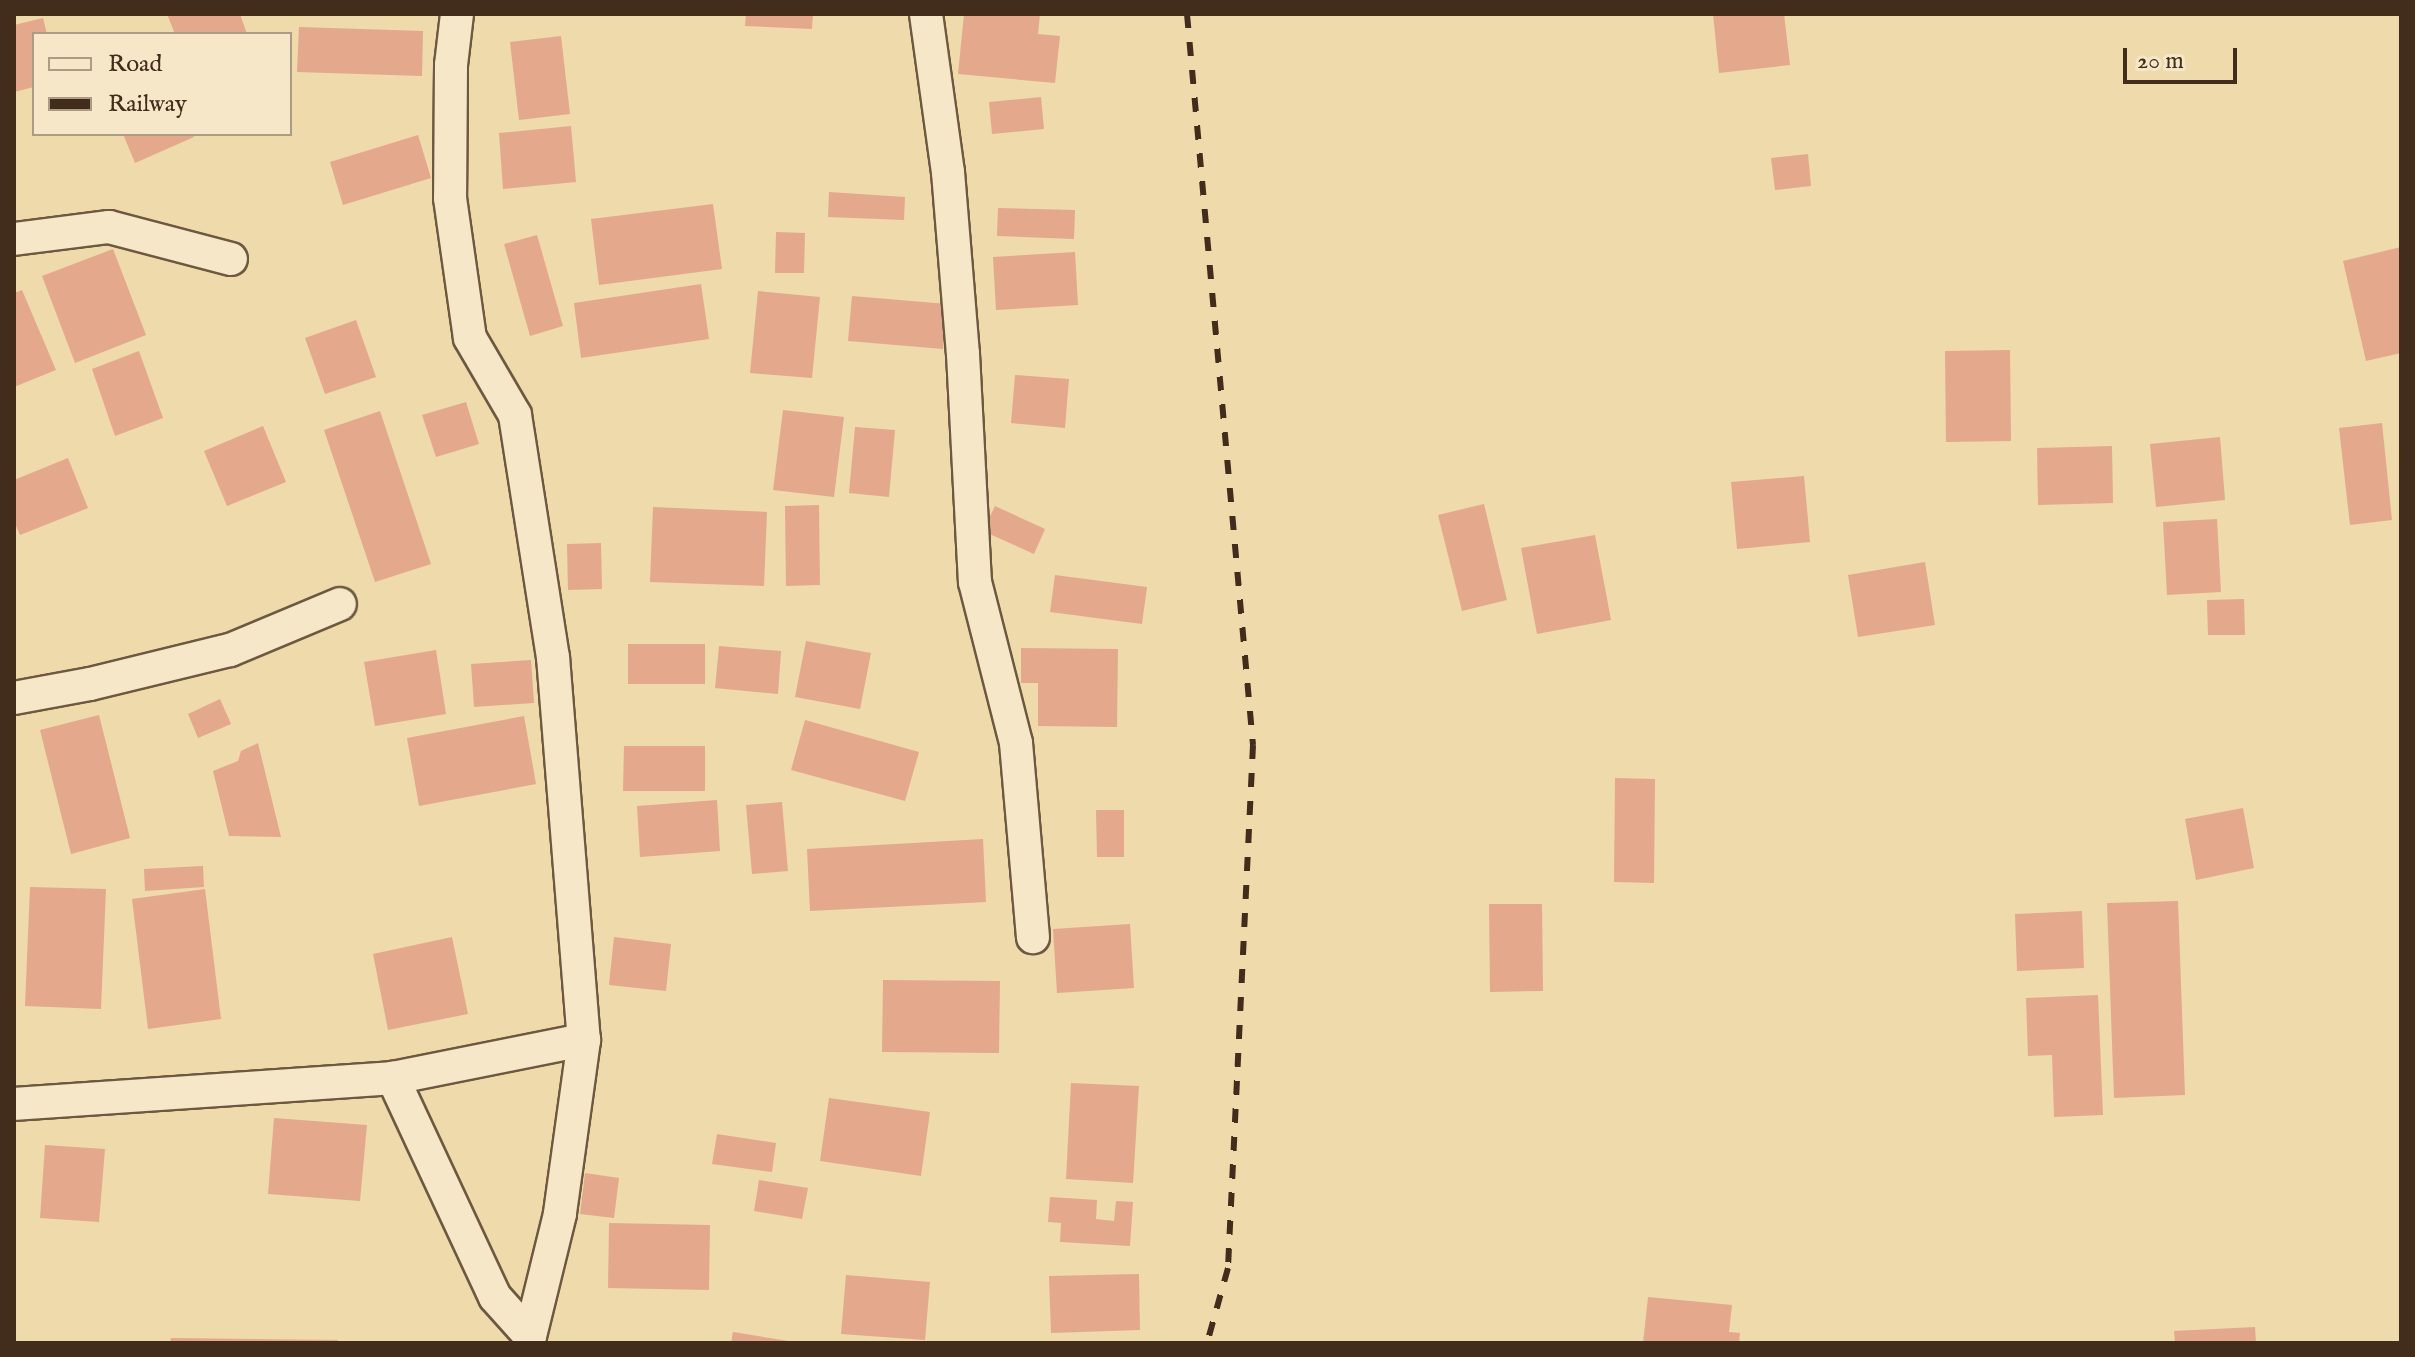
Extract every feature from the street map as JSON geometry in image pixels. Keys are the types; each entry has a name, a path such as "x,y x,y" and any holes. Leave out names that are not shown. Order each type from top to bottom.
{"street":[{"path":"393,1078 495,1297 530,1336 560,1214 584,1040 553,657 520,445 515,415 470,338 450,198 451,65 457,14"},
{"path":"926,14 948,172 963,354 975,582 1016,743 1033,937"},
{"path":"14,239 109,227 231,259"},
{"path":"14,698 90,684 230,650 340,604"},
{"path":"14,1104 393,1078 584,1040"}],"building":[{"path":"167,14 240,14 246,32 174,32"},
{"path":"746,14 813,14 812,29 745,26"},
{"path":"964,14 1040,14 1038,34 1060,36 1055,83 958,74"},
{"path":"1713,14 1784,14 1790,65 1719,73"},
{"path":"43,18 46,32 32,32 32,88 14,92 14,25"},
{"path":"299,27 423,31 422,76 297,72"},
{"path":"561,36 570,114 519,120 510,42"},
{"path":"1041,97 1044,129 992,134 989,102"},
{"path":"571,126 576,182 503,189 499,133"},
{"path":"418,135 431,178 343,205 330,162"},
{"path":"124,136 194,137 135,163"},
{"path":"1808,154 1811,186 1775,190 1771,158"},
{"path":"829,192 905,197 904,220 828,217"},
{"path":"713,204 722,269 599,285 591,219"},
{"path":"998,208 1075,210 1074,239 997,236"},
{"path":"776,232 805,233 804,273 775,273"},
{"path":"537,235 563,326 530,336 504,244"},
{"path":"2401,247 2401,353 2366,361 2343,261"},
{"path":"113,249 146,335 75,363 42,276"},
{"path":"1075,252 1078,305 996,310 993,257"},
{"path":"701,284 709,339 581,358 574,303"},
{"path":"22,290 56,370 14,387 14,293"},
{"path":"758,291 820,297 812,378 750,373"},
{"path":"852,296 947,304 943,349 848,341"},
{"path":"356,320 376,377 325,394 305,338"},
{"path":"2010,350 2011,441 1946,442 1945,351"},
{"path":"139,351 163,418 115,436 92,369"},
{"path":"1015,375 1069,379 1065,428 1011,423"},
{"path":"466,402 479,444 436,457 422,415"},
{"path":"783,410 844,417 834,497 773,490"},
{"path":"380,411 431,564 375,582 324,430"},
{"path":"2382,423 2392,520 2350,525 2339,428"},
{"path":"263,426 286,482 227,506 204,451"},
{"path":"855,427 895,430 889,497 849,493"},
{"path":"2220,437 2225,500 2156,507 2150,444"},
{"path":"2112,446 2113,503 2038,505 2037,448"},
{"path":"68,458 88,508 20,535 14,521 14,480"},
{"path":"1804,476 1810,542 1737,549 1731,482"},
{"path":"1484,504 1507,600 1462,611 1438,515"},
{"path":"819,505 820,585 786,586 785,506"},
{"path":"995,506 1045,529 1034,554 983,531"},
{"path":"653,507 767,512 764,586 650,582"},
{"path":"2217,519 2221,592 2167,595 2163,522"},
{"path":"1595,535 1611,620 1537,634 1521,548"},
{"path":"601,543 602,589 568,590 567,544"},
{"path":"1925,562 1935,625 1858,637 1848,575"},
{"path":"1055,575 1147,587 1142,624 1050,612"},
{"path":"2244,599 2245,635 2208,635 2207,600"},
{"path":"806,641 871,653 860,709 795,697"},
{"path":"628,644 705,644 705,684 628,684"},
{"path":"719,646 781,651 778,694 715,688"},
{"path":"1021,648 1118,649 1117,727 1038,726 1038,683 1021,683"},
{"path":"436,650 446,714 375,726 364,662"},
{"path":"531,660 534,703 474,707 471,664"},
{"path":"220,699 231,724 198,738 188,714"},
{"path":"99,715 130,838 71,854 40,730"},
{"path":"524,716 536,784 419,806 407,738"},
{"path":"805,720 919,752 905,801 791,770"},
{"path":"258,743 281,837 229,836 213,771 238,761 241,751"},
{"path":"624,746 705,746 705,791 623,791"},
{"path":"1615,778 1655,779 1654,883 1614,882"},
{"path":"717,800 720,851 640,857 637,806"},
{"path":"782,802 788,871 752,874 746,805"},
{"path":"2243,808 2254,868 2196,880 2185,819"},
{"path":"1096,810 1124,810 1124,857 1097,857"},
{"path":"983,839 986,902 810,911 807,849"},
{"path":"203,866 204,887 145,891 144,869"},
{"path":"30,887 106,889 101,1009 25,1006"},
{"path":"205,889 221,1019 148,1029 132,899"},
{"path":"2178,901 2185,1095 2114,1098 2107,903"},
{"path":"1489,904 1542,904 1543,991 1490,992"},
{"path":"2082,911 2084,968 2017,971 2015,914"},
{"path":"1130,924 1134,988 1057,993 1053,929"},
{"path":"452,937 468,1014 388,1030 373,954"},
{"path":"614,937 671,944 666,991 609,985"},
{"path":"883,980 1000,981 999,1053 882,1052"},
{"path":"2098,995 2103,1115 2054,1117 2052,1055 2028,1056 2026,998"},
{"path":"1071,1083 1139,1086 1133,1183 1066,1179"},
{"path":"829,1098 930,1112 921,1176 820,1161"},
{"path":"274,1118 367,1125 360,1201 268,1194"},
{"path":"717,1134 776,1143 772,1172 712,1164"},
{"path":"45,1145 105,1149 99,1222 40,1218"},
{"path":"585,1173 619,1178 614,1218 580,1214"},
{"path":"759,1180 808,1188 802,1219 754,1211"},
{"path":"1050,1197 1097,1200 1096,1219 1114,1221 1116,1201 1133,1202 1130,1246 1060,1242 1061,1223 1048,1222"},
{"path":"609,1223 710,1225 709,1290 608,1288"},
{"path":"1139,1274 1140,1330 1051,1333 1049,1276"},
{"path":"846,1275 930,1282 925,1340 841,1334"},
{"path":"1648,1297 1732,1305 1729,1332 1740,1333 1739,1343 1643,1343"},
{"path":"2255,1327 2256,1343 2175,1343 2174,1331"},
{"path":"733,1332 789,1341 789,1343 731,1343"},
{"path":"171,1338 338,1340 338,1343 170,1343"}],"railway":[{"path":"1187,14 1253,745 1228,1268 1207,1343"}]}
